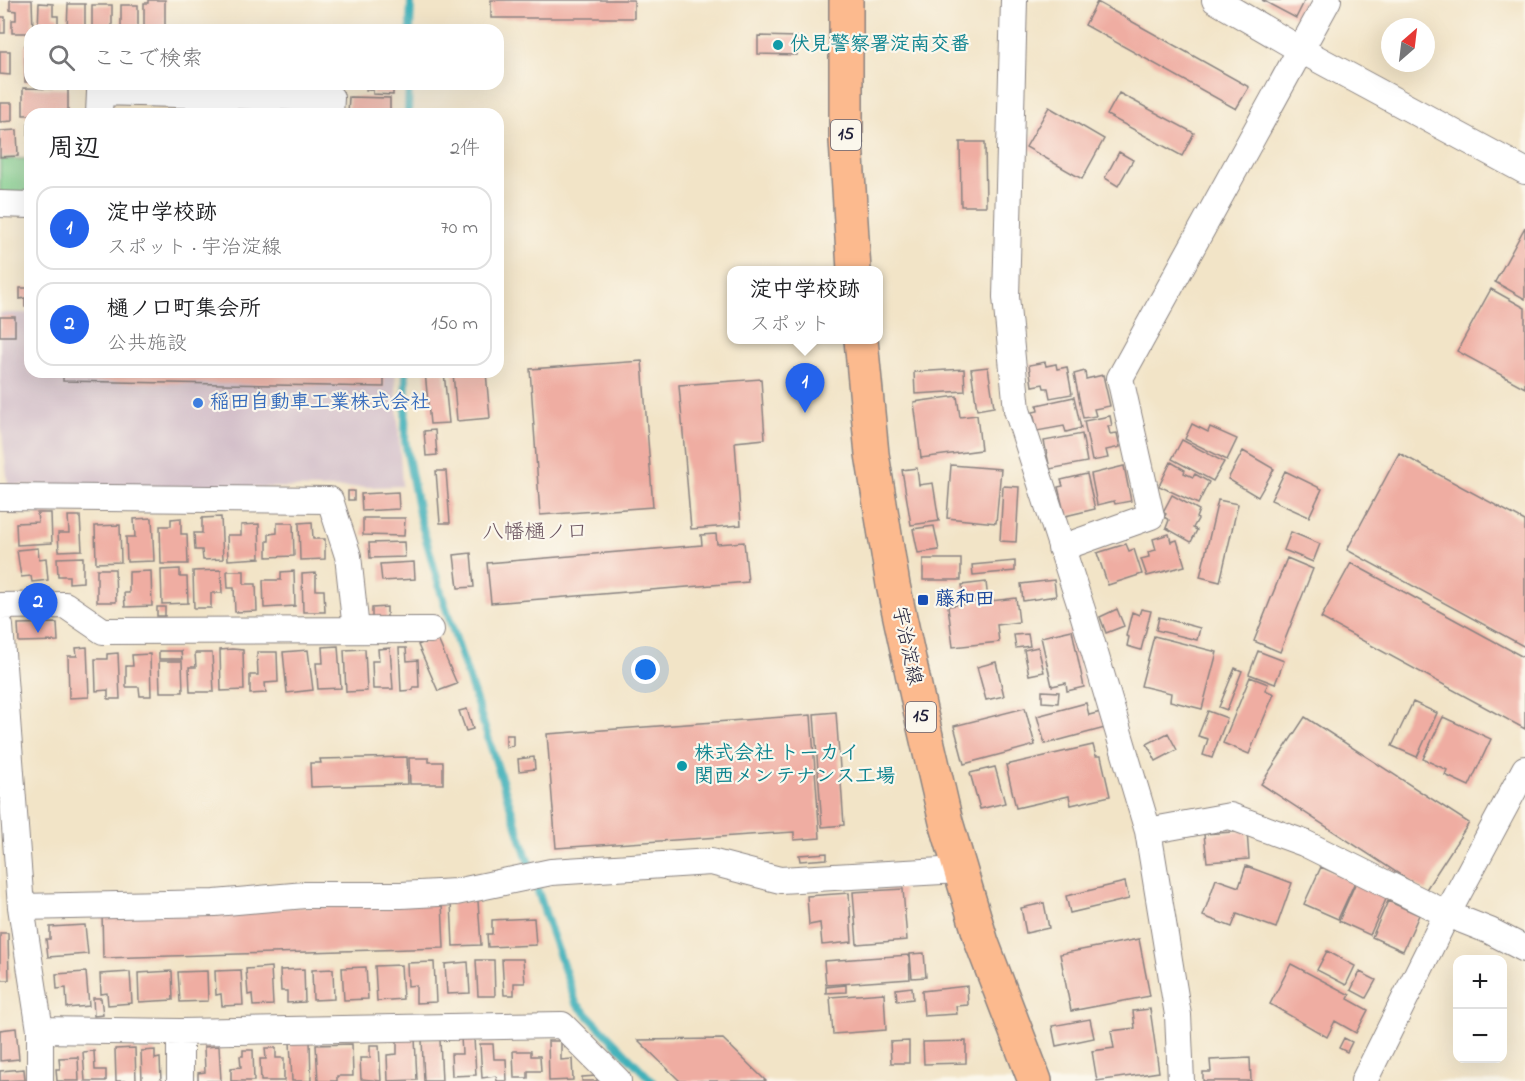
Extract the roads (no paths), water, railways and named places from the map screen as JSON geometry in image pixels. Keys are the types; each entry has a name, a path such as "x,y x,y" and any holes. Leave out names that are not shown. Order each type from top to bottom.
{"main road":[{"name":"15","path":"846,0 846,141 854,266"},
{"name":"宇治淀線","path":"861,344 872,454 893,585 930,755 982,943 1035,1081"}],"street":[{"path":"1014,0 1006,297 1017,410 1082,610 1148,831 1178,1016 1181,1081"},
{"path":"1215,0 1301,50 1525,171"},
{"path":"1061,548 1151,516 1120,378 1328,0"},
{"path":"99,108 100,92 331,98 330,108"},
{"path":"0,204 24,205"},
{"path":"0,497 330,500 348,556 356,630"},
{"path":"0,606 65,605 103,631 432,630"},
{"path":"0,626 21,907 40,1030 40,1081"},
{"path":"1364,1081 1447,914 1525,769"},
{"path":"1148,831 1230,816 1304,843 1447,914 1490,931 1525,949"},
{"path":"21,907 215,903 305,895 401,895 456,892 551,872 711,862 780,880 960,870"},
{"path":"40,1030 180,1032 562,1024 618,1081"},
{"path":"180,1032 180,1081"}],"waterway":[{"path":"410,24 411,0"},
{"path":"408,108 409,90"},
{"path":"406,378 405,441 420,518 442,596 576,1003 652,1081"}],"place":[{"name":"伏見警察署淀南交番","path":"778,45"},
{"name":"稲田自動車工業株式会社","path":"198,403"},
{"name":"淀中学校跡","path":"805,413"},
{"name":"藤和田","path":"923,600"},
{"name":"樋ノ口町集会所","path":"38,633"},
{"name":"株式会社 トーカイ 関西メンテナンス工場","path":"682,766"}],"district":[{"name":"八幡樋ノ口","path":"535,533"}]}
